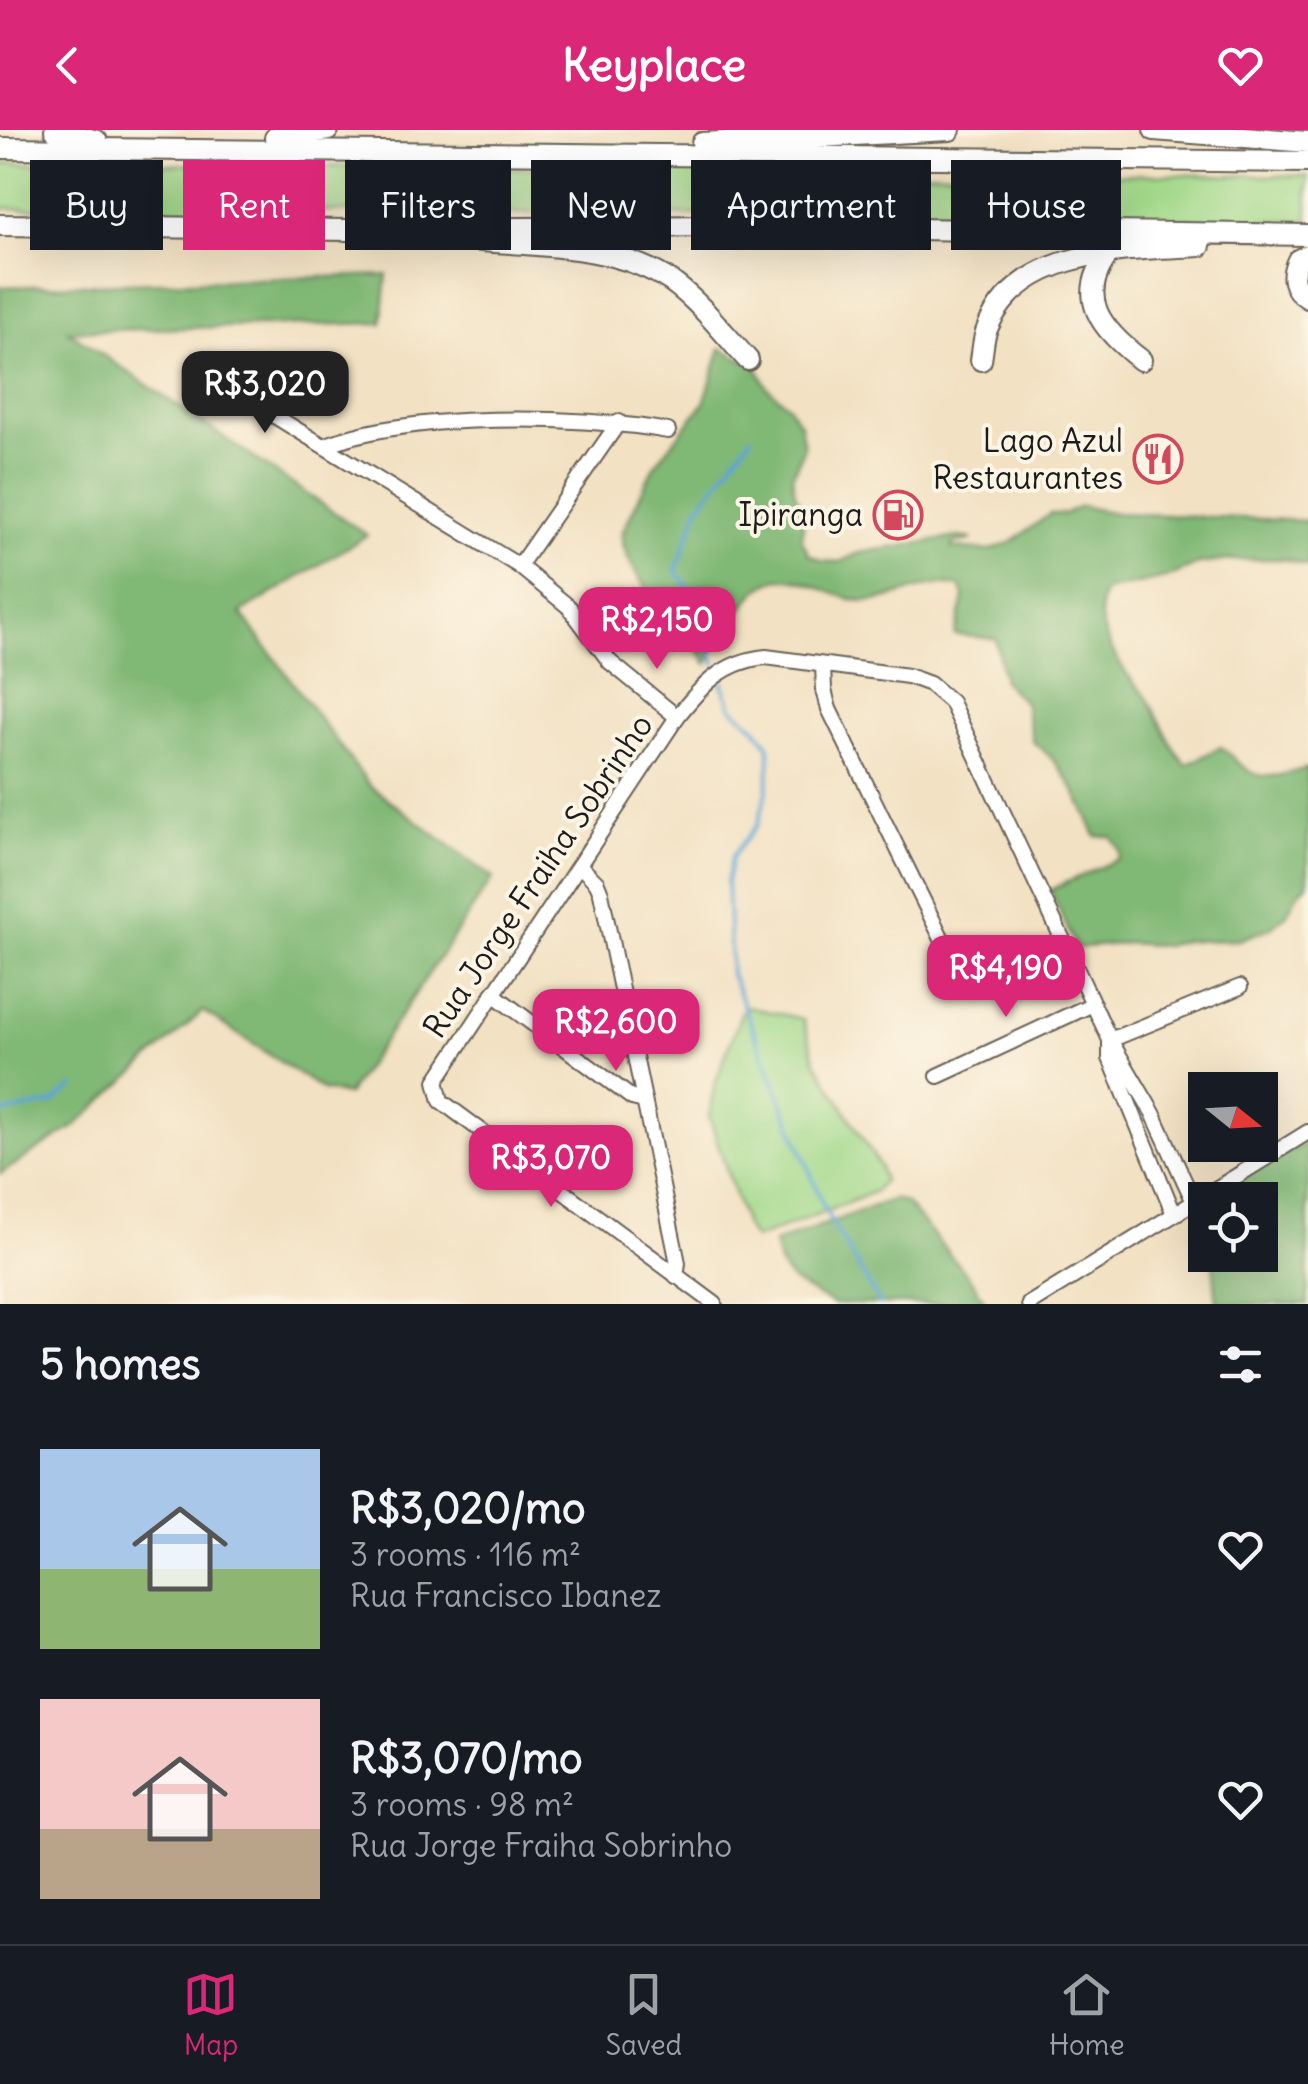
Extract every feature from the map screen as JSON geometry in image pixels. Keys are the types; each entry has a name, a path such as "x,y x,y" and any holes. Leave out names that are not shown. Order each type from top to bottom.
{"highway":[{"path":"55,130 141,150 304,136 328,130"},
{"path":"578,153 950,130"},
{"path":"1154,130 1308,142"},
{"path":"0,148 1308,162"},
{"path":"0,225 345,230"},
{"path":"511,228 710,226 1308,235"},
{"path":"981,360 986,330 1013,294 1063,262 1110,252 1217,246 1265,234"},
{"path":"511,244 574,249 629,261 674,284 748,360"},
{"path":"1110,252 1100,264 1092,296 1098,316 1110,333 1141,360"},
{"path":"1308,255 1298,260 1292,276 1298,290 1308,298"}],"street":[{"path":"229,388 519,566 569,607 610,662 677,716"},
{"path":"324,446 355,434 477,421 619,422 668,430"},
{"path":"519,566 619,422"},
{"name":"Rua Jorge Fraiha Sobrinho","path":"715,1304 441,1101 436,1081 677,716 703,684 738,662 766,657 920,679 939,690 951,702 1110,1040"},
{"path":"823,665 830,709 943,941"},
{"path":"580,866 601,893 678,1264 676,1276"},
{"path":"1110,1040 1240,987"},
{"path":"493,994 632,1098 644,1101"},
{"path":"938,1076 1094,1004"},
{"path":"1110,1040 1152,1113 1188,1189"},
{"path":"1110,1040 1110,1058 1174,1214"},
{"path":"1227,1182 1308,1132"},
{"path":"1029,1304 1188,1206"}],"green space":[{"path":"0,163 30,163 30,208 0,208"},
{"path":"163,165 183,165 183,210 163,210"},
{"path":"325,166 345,166 345,211 325,211"},
{"path":"511,168 531,168 531,213 511,213"},
{"path":"671,170 691,170 691,215 671,215"},
{"path":"931,172 951,172 951,217 931,217"},
{"path":"1121,174 1308,176 1308,221 1121,219"},
{"path":"387,275 382,323 68,331 367,535 241,613 369,785 493,878 347,1095 323,1090 203,1011 75,1126 0,1174 0,287"},
{"path":"721,348 757,367 767,387 788,405 800,424 804,447 792,477 804,511 802,540 809,554 823,561 840,562 859,553 958,537 973,539 953,544 952,548 989,551 1012,542 1050,514 1064,514 1080,506 1116,513 1308,521 1308,566 1283,559 1199,564 1165,578 1105,591 1100,612 1117,659 1148,699 1186,765 1221,747 1258,775 1280,775 1308,768 1308,884 1297,894 1287,914 1270,928 1239,940 1076,948 1050,890 1119,859 1120,850 1112,837 1096,836 1078,797 1054,760 1033,742 1024,702 1003,681 996,639 955,635 964,598 961,587 936,585 881,600 862,601 796,580 774,581 757,591 721,634 707,664 691,637 686,619 659,603 640,580 629,561 622,533 654,466 704,403"},
{"path":"744,1006 803,1019 816,1062 880,1167 883,1181 875,1191 860,1198 754,1239 745,1226 709,1116 715,1084"},
{"path":"1308,1143 1308,1304 1217,1304 1214,1272 1278,1272 1278,1182 1228,1182 1236,1174 1264,1162 1278,1162 1278,1156"},
{"path":"893,1199 906,1203 973,1282 986,1304 833,1304 793,1282 779,1264 774,1243"}],"waterway":[{"path":"715,663 689,588 676,571 699,507 751,437"},
{"path":"722,682 732,708 755,727 769,746 770,759 758,824 732,857 727,882 731,974 826,1212 880,1304"},
{"path":"0,1114 53,1103 74,1086"}],"place":[{"name":"Lago Azul Restaurantes","path":"1158,459"},
{"name":"Ipiranga","path":"898,515"}]}
